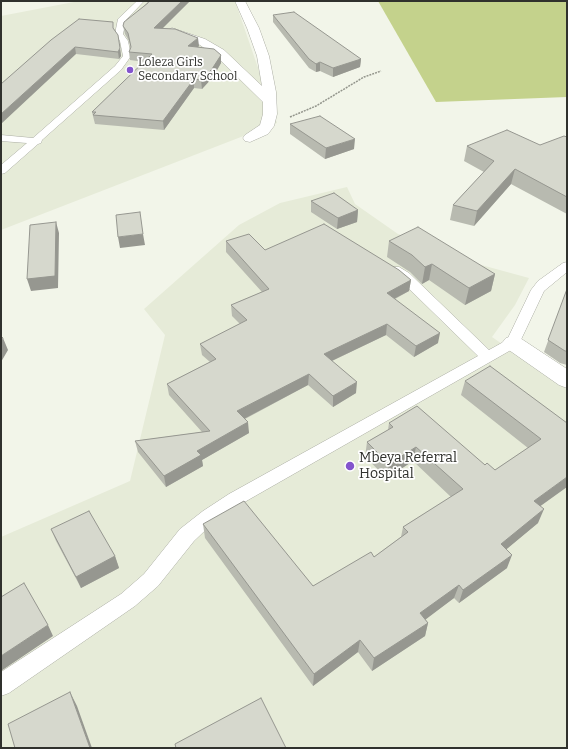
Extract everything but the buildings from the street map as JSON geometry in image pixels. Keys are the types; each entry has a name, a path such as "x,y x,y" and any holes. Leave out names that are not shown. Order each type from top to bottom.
{"street":[{"path":"240,1 253,28 263,56 270,101 270,114 267,126 263,131 250,138"},
{"path":"172,31 201,41 220,53 270,101"},
{"path":"514,343 567,380"}],"lane":[{"path":"1,171 37,141 118,68 127,56 124,41 119,34 122,19 141,1"},
{"path":"1,138 37,141"},
{"path":"383,262 404,276 488,357"},
{"path":"1,685 128,600 151,580 187,535 209,516 235,499 514,343 538,290 543,284 567,266"}],"path":[{"path":"267,126 316,106 358,80 381,71"}],"shaded area":[{"name":"Loleza Girls Secondary School","path":"79,1 235,1 277,123 1,230 1,16"},
{"name":"Mbeya Referral Hospital","path":"347,187 355,204 398,234 474,263 529,278 515,305 492,337 567,389 567,748 1,748 1,537 130,481 165,335 144,309 239,225 280,203"}],"green space":[{"path":"378,1 567,1 567,97 436,102"}],"place":[{"name":"Loleza Girls Secondary School","path":"130,70"},
{"name":"Mbeya Referral Hospital","path":"350,466"}]}
